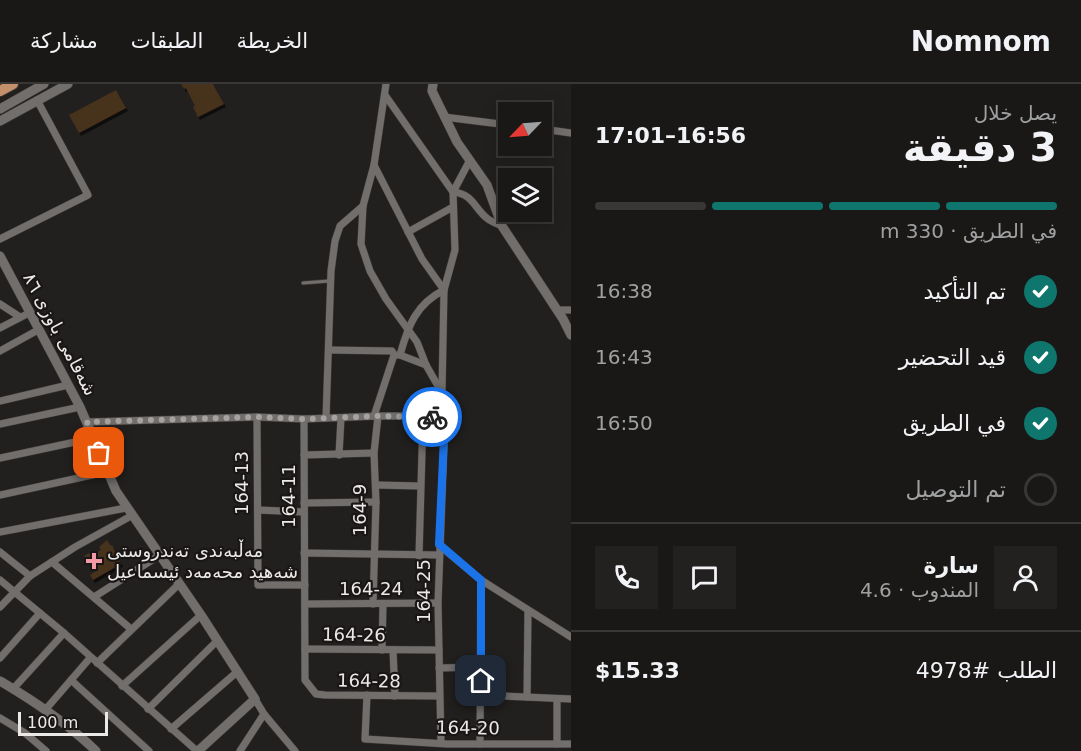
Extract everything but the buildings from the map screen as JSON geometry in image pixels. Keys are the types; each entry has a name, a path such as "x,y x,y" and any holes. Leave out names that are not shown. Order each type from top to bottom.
{"main road":[{"path":"0,92 14,84"}],"street":[{"path":"0,109 44,84"},
{"path":"0,121 68,84"},
{"path":"326,418 333,251 337,233 345,221 363,206 374,165 386,84"},
{"path":"433,84 432,91 457,142 487,184 502,226 571,335"},
{"path":"385,94 453,192"},
{"path":"0,239 88,195 38,100"},
{"path":"444,117 498,124"},
{"path":"552,130 571,133"},
{"path":"442,393 444,290 455,250 453,192 470,160"},
{"path":"374,165 422,259 444,290"},
{"path":"453,192 460,192 473,201 487,219 502,226"},
{"name":"164-25","path":"363,206 361,244 370,271 386,299 417,342 426,365 442,393 445,416 438,603 439,696 445,746"},
{"path":"408,232 453,207"},
{"name":"شەقامی باوزی ٨٦","path":"0,256 3,272 25,315 38,330 80,406 106,472 128,512 201,615 255,699"},
{"name":"164-9","path":"373,604 376,416 407,329 428,298 444,290"},
{"path":"0,304 25,315"},
{"path":"557,310 571,310"},
{"path":"0,328 25,315"},
{"path":"0,351 38,330"},
{"path":"328,350 392,351 426,365"},
{"path":"0,401 68,385"},
{"path":"0,424 80,406"},
{"path":"87,422 257,417 304,419 445,416"},
{"name":"164-13","path":"257,417 258,585 304,585"},
{"path":"419,556 423,417"},
{"path":"339,455 341,418"},
{"name":"164-11","path":"304,419 305,680"},
{"path":"0,458 94,438"},
{"path":"304,455 374,453"},
{"path":"0,495 106,472"},
{"path":"376,484 420,486"},
{"path":"304,503 376,502"},
{"path":"258,510 304,512"},
{"path":"0,532 128,512"},
{"path":"0,607 30,576 128,512"},
{"path":"439,544 481,580 528,612 571,637"},
{"path":"0,552 30,576"},
{"path":"304,553 439,555"},
{"path":"94,597 159,555"},
{"path":"52,562 131,629"},
{"path":"0,580 198,751 255,699 287,748 296,751"},
{"path":"480,744 481,580"},
{"path":"97,663 179,584"},
{"name":"164-24","path":"305,604 438,603"},
{"path":"382,650 383,604"},
{"path":"527,697 528,612"},
{"path":"0,658 40,613"},
{"path":"122,686 201,615"},
{"path":"13,689 64,633"},
{"path":"148,709 217,641"},
{"name":"164-26","path":"305,649 439,650"},
{"path":"393,650 395,696"},
{"path":"46,709 90,658"},
{"path":"439,668 481,668"},
{"path":"171,729 237,672"},
{"path":"71,680 149,751"},
{"name":"164-28","path":"305,680 320,695 439,696"},
{"path":"0,681 46,709 80,735 96,751"},
{"name":"164-20","path":"367,695 364,739 445,746 480,744 543,748 557,744 571,744"},
{"path":"481,695 571,699"},
{"path":"557,699 557,744"},
{"path":"240,751 264,714"},
{"path":"0,718 25,733 46,751"}],"lane":[{"path":"303,283 331,281"}],"way so far":[{"path":"99,453 87,422 257,417 304,419 378,416 432,417"}],"place":[{"name":"مەڵبەندی تەندروستی شەهید محەمەد ئیسماعیل","path":"94,561"}],"route":[{"path":"432,417 445,416 439,544 481,580 481,681"}]}
